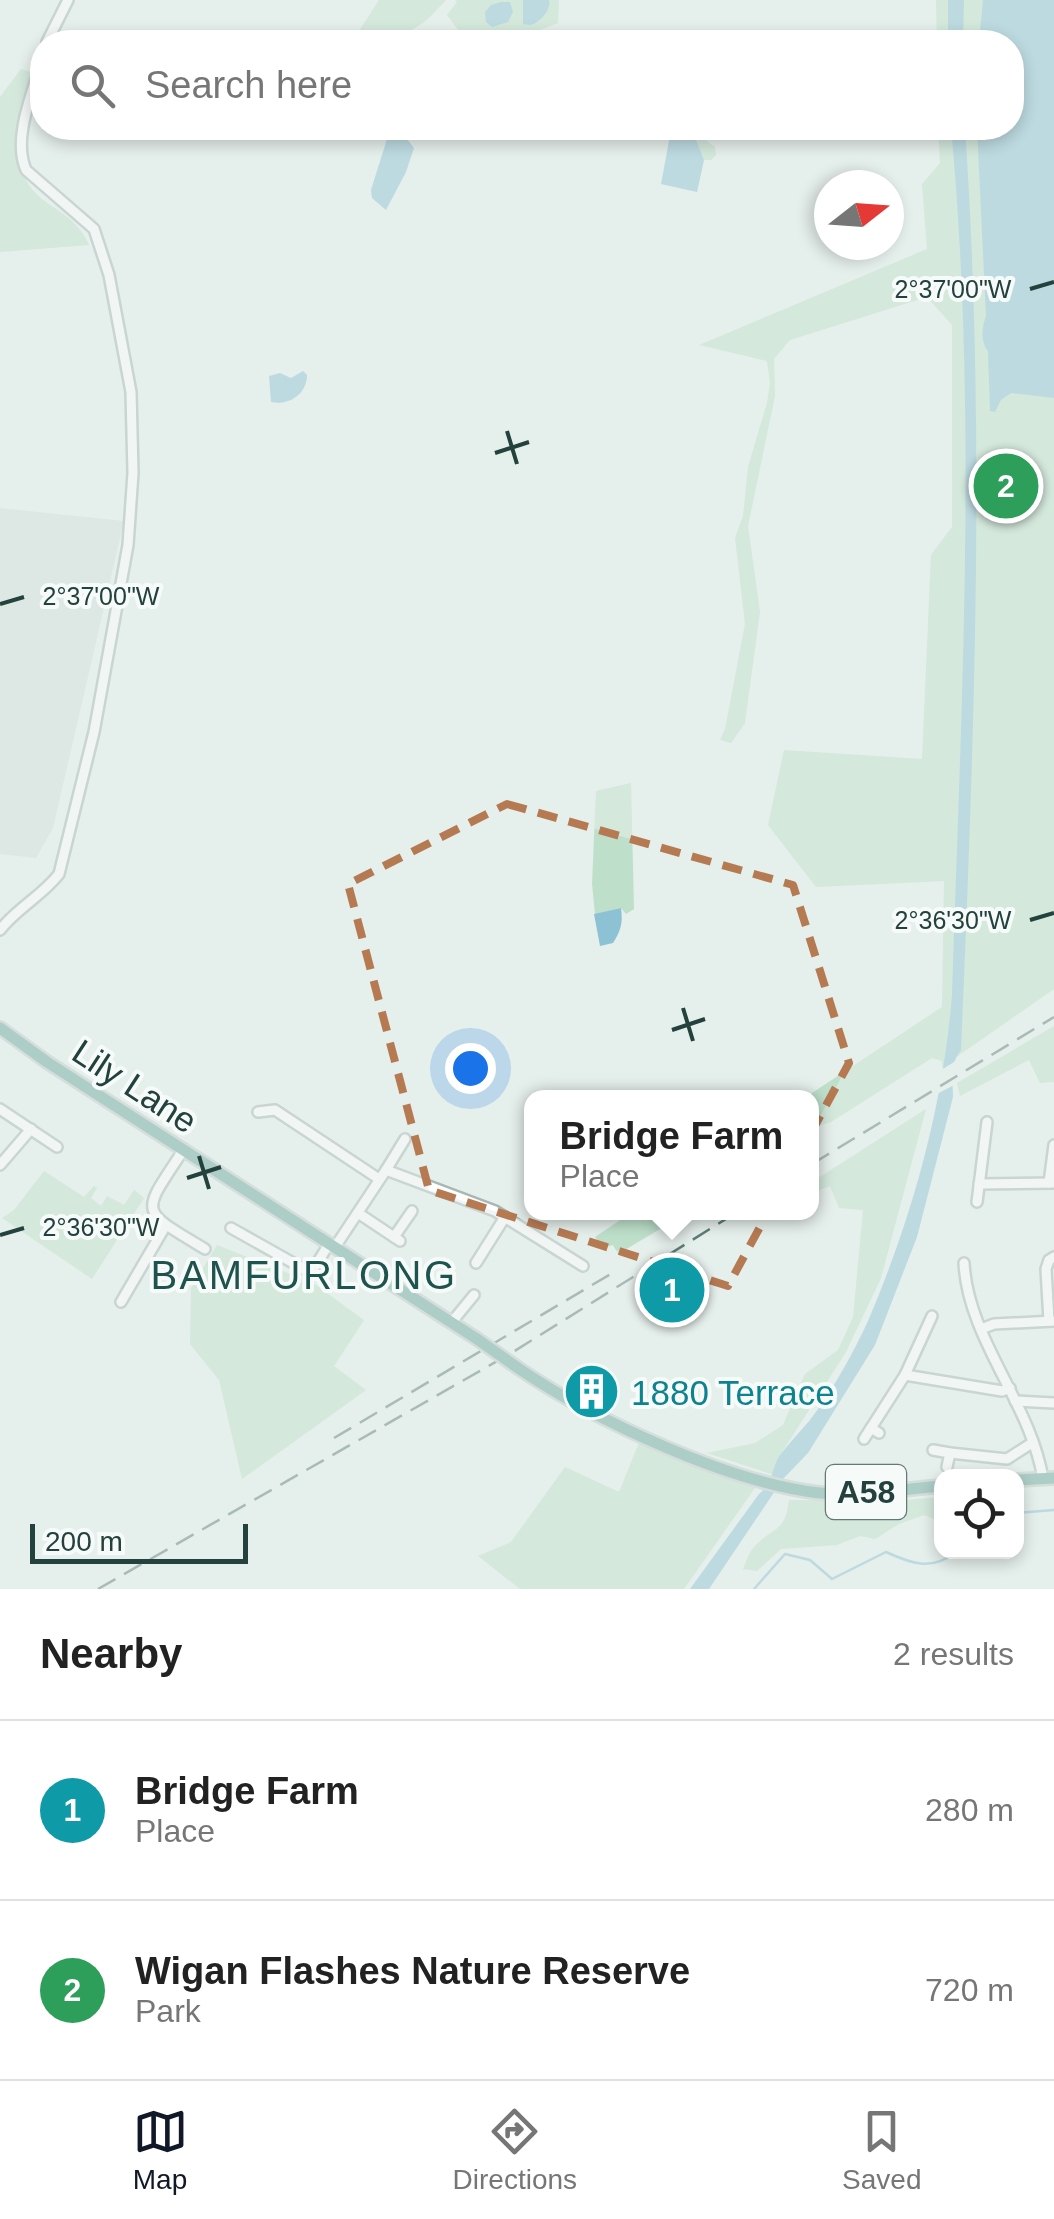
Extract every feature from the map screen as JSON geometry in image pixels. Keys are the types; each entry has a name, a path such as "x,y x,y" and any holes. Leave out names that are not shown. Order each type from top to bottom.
{"main road":[{"name":"Lily Lane","path":"0,1028 518,1368 566,1398 634,1432 694,1457 790,1487 834,1494 934,1487"}],"street":[{"path":"53,30 68,0"},
{"path":"0,930 10,916 33,902 59,874 94,732 128,545 133,473 131,392 109,275 94,229 26,170 22,162 22,134 30,104"},
{"path":"0,1108 58,1148"},
{"path":"258,1112 275,1110 379,1180"},
{"path":"977,1202 987,1122"},
{"path":"0,1165 31,1128"},
{"path":"231,1228 311,1273 358,1213 406,1139"},
{"path":"979,1184 1051,1182 1054,1146"},
{"path":"184,1149 151,1202 153,1214 205,1248"},
{"path":"386,1170 505,1218 576,1265"},
{"path":"358,1213 397,1239 412,1212"},
{"path":"476,1263 505,1218"},
{"path":"122,1302 166,1225"},
{"path":"982,1329 994,1324 1051,1321 1046,1269 1054,1257"},
{"path":"964,1263 982,1329 1048,1478"},
{"path":"451,1322 474,1295"},
{"path":"864,1439 875,1431 906,1376 932,1316"},
{"path":"906,1376 1002,1391 1010,1388"},
{"path":"1015,1401 1054,1403"},
{"path":"933,1450 1008,1459 1032,1442"},
{"path":"947,1466 950,1453"}],"highlighted area":[{"path":"507,804 793,885 849,1063 728,1286 429,1190 348,884"}],"shaded area":[{"path":"0,508 124,521 53,828 36,858 0,854"}],"green space":[{"path":"379,0 446,0 412,30 360,30"},
{"path":"559,0 558,23 540,30 458,30 447,15 457,2"},
{"path":"936,0 1054,0 1054,989 942,1067 942,1061 932,1058 819,1126 817,1090 942,1007 944,881 816,887 768,825 784,750 922,759 931,555 952,527 952,325 927,297 790,340 774,359 775,396 748,526 760,612 745,723 731,743 720,740 745,624 735,538 770,383 767,361 699,345 927,249 922,184 940,163 939,140 1024,140 1024,30 937,30"},
{"path":"21,69 30,72 19,142 23,175 32,189 76,225 89,245 0,252 0,97"},
{"path":"696,140 707,140 715,147 716,155 704,160"},
{"path":"631,783 634,909 626,914 621,908 595,914 592,884 596,791"},
{"path":"1054,1026 1054,1082 1040,1083 1029,1060 960,1096 957,1083"},
{"path":"926,1109 881,1278 846,1352 777,1460 774,1475 707,1453 755,1443 783,1425 805,1374 838,1350 853,1317 863,1210 839,1208 830,1186 819,1190 819,1178"},
{"path":"44,1171 84,1197 94,1186 97,1188 91,1198 112,1215 101,1206 107,1196 124,1205 134,1190 144,1198 92,1279 2,1218 14,1210"},
{"path":"620,1220 675,1220 618,1254 613,1245 603,1248 595,1237"},
{"path":"217,1245 313,1283 364,1320 334,1366 366,1390 242,1479 219,1380 190,1344 191,1288"},
{"path":"640,1440 755,1488 684,1589 520,1589 478,1556 511,1542 565,1467 619,1492"},
{"path":"934,1498 934,1519 924,1515 875,1539 860,1536 837,1545 781,1549 757,1571 743,1569 753,1548 781,1524 789,1500"}],"water":[{"path":"523,0 549,0 549,7 531,25 523,24"},
{"path":"948,0 964,0 963,30 948,30"},
{"path":"983,0 1054,0 1054,398 1011,393 1001,400 995,412 990,411 988,351 983,334 986,316 978,140 1024,140 1024,30 980,30"},
{"path":"501,2 510,2 513,12 508,22 492,27 486,22 485,12"},
{"path":"387,140 408,140 414,148 386,210 372,198"},
{"path":"669,140 696,140 704,160 697,192 661,184"},
{"path":"952,140 966,140 976,473 966,935 961,1050 953,1068 953,1097 917,1237 875,1345 808,1453 783,1479 709,1589 690,1589 767,1485 780,1455 826,1397 862,1334 912,1202 933,1120 952,995 963,670 966,452"},
{"path":"303,371 306,382 296,397 271,402 269,376 280,373 291,378"},
{"path":"621,908 616,938 613,943 600,946 594,914"}],"pier":[{"path":"962,1057 957,1064 956,1084 935,1095 938,1072"}],"waterway":[{"path":"1024,1512 1054,1510"},
{"path":"754,1589 785,1554 810,1560 832,1579 886,1552 922,1564 945,1559"}],"railway":[{"path":"819,1160 1054,1017"},
{"path":"98,1589 513,1352 724,1220"},
{"path":"334,1438 614,1272"}],"place":[{"name":"Wigan Flashes Nature Reserve","path":"1006,486"},
{"name":"Bridge Farm","path":"672,1290"},
{"name":"1880 Terrace","path":"592,1392"}],"district":[{"name":"BAMFURLONG","path":"304,1275"}]}
